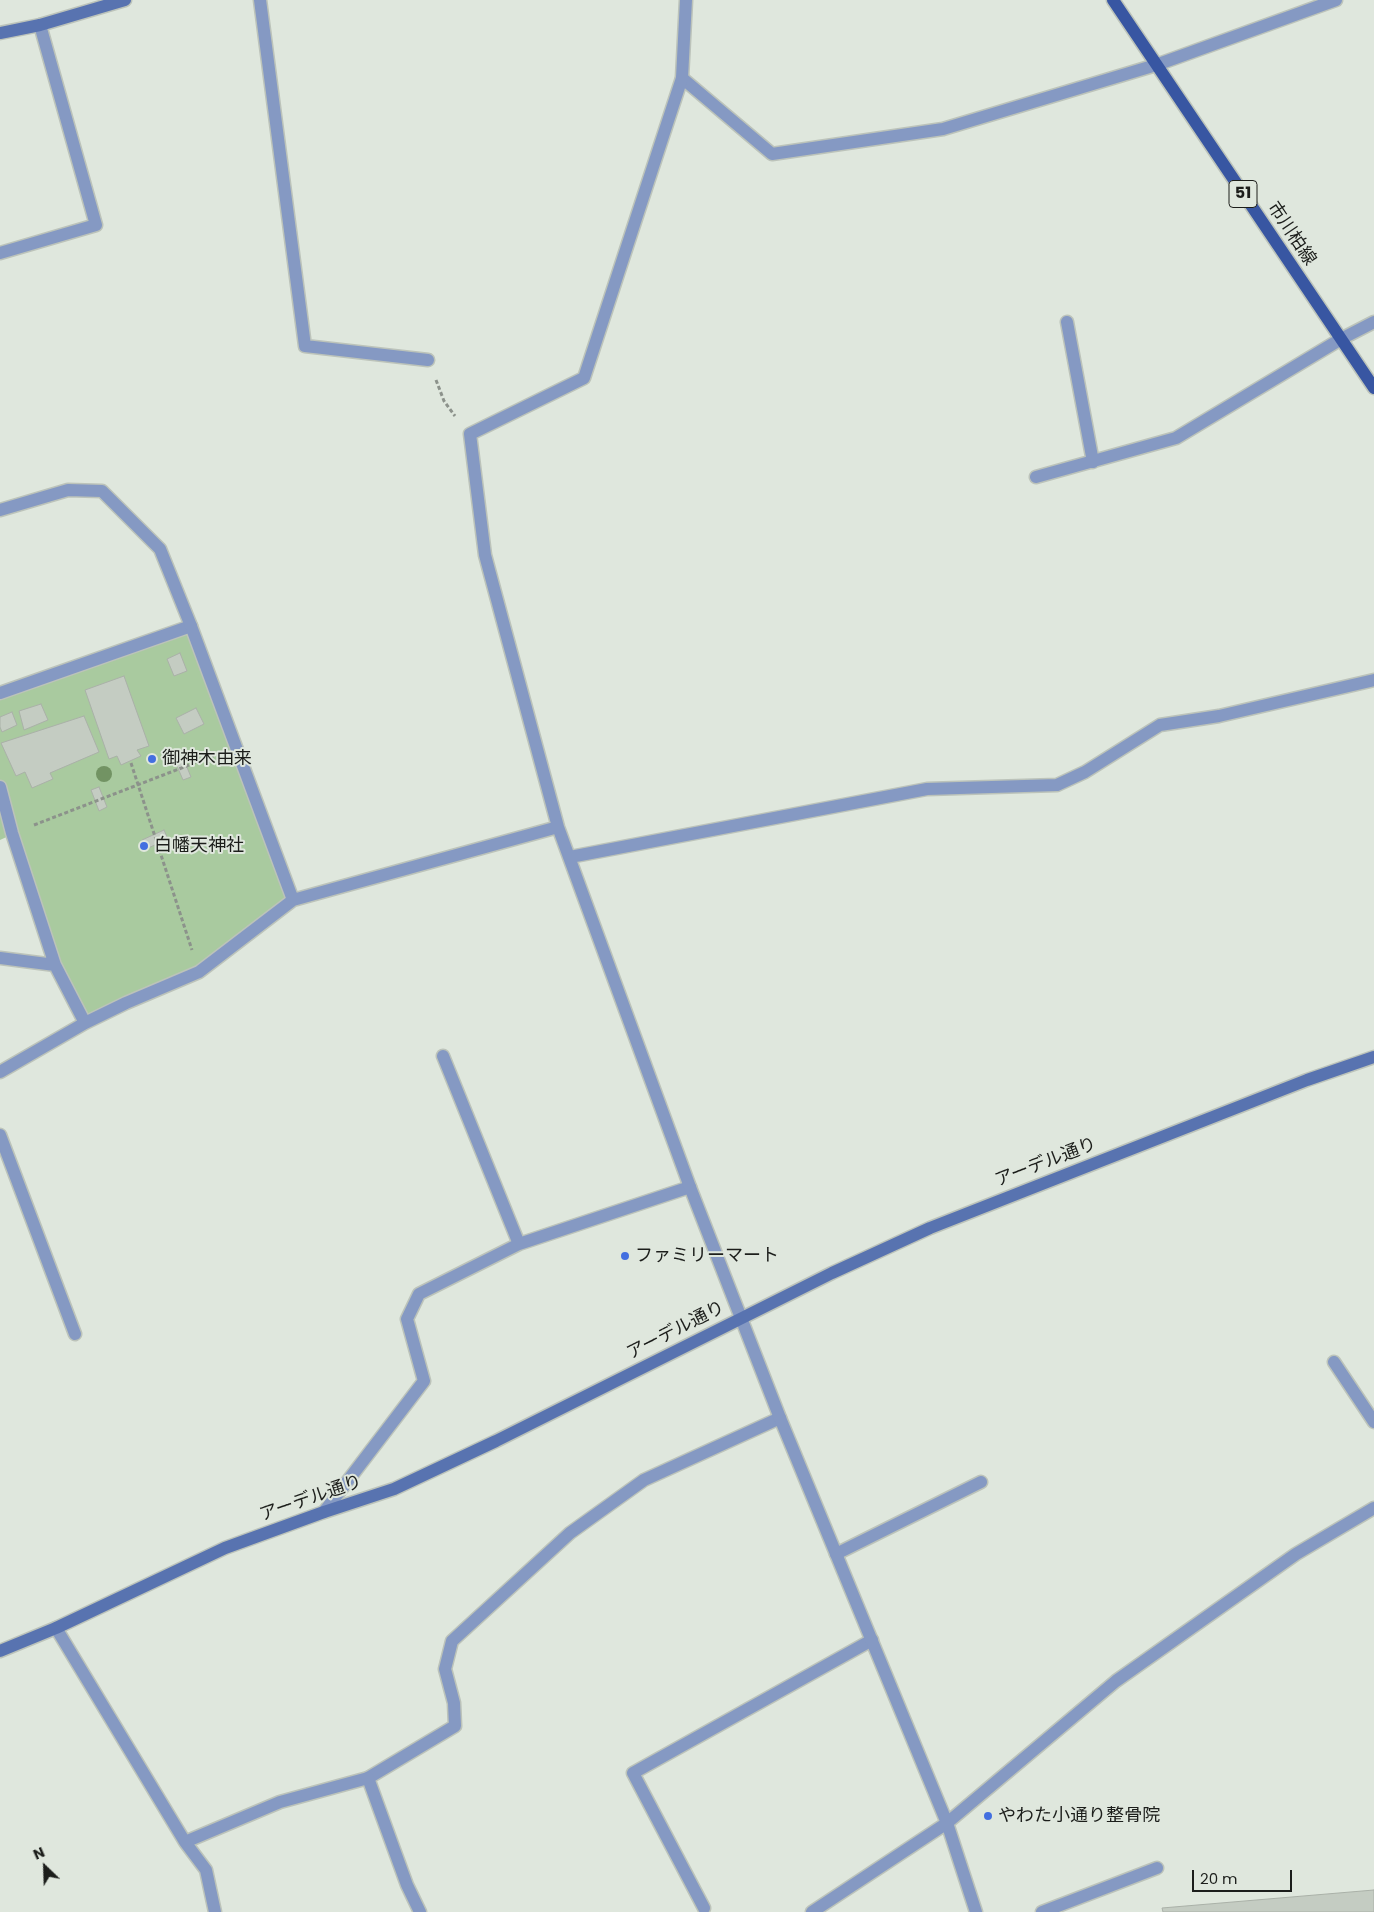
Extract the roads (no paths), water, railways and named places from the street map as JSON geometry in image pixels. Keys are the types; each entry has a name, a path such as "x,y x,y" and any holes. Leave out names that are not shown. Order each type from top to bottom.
{"main road":[{"name":"市川柏線","path":"1113,0 1374,388"}],"street":[{"path":"0,33 40,25 125,0"},
{"path":"260,0 305,346 428,360"},
{"path":"686,0 682,78 584,378 470,434 485,555 558,827 690,1188 780,1418 947,1823 976,1912"},
{"path":"682,78 772,154 943,129 1156,66 1336,0"},
{"path":"0,254 96,225 40,25"},
{"path":"1067,322 1093,462"},
{"path":"1036,478 1176,438 1342,339 1374,322"},
{"path":"0,510 68,490 102,492 160,549 192,626 293,900"},
{"path":"0,693 192,626"},
{"path":"570,857 927,789 1057,785 1085,772 1160,725 1219,716 1374,680"},
{"path":"0,788 55,965 85,1023"},
{"path":"0,1072 85,1023 126,1003 199,972 293,900 558,827"},
{"path":"0,958 55,965"},
{"path":"443,1056 519,1244"},
{"name":"アーデル通り","path":"0,1650 56,1628 225,1548 394,1489 505,1437 832,1273 930,1228 1308,1080 1374,1057"},
{"path":"0,1135 75,1334"},
{"path":"324,1512 424,1381 408,1319 419,1294 519,1244 690,1188"},
{"path":"1334,1362 1374,1422"},
{"path":"185,1842 280,1802 368,1778 455,1726 454,1703 445,1669 452,1641 570,1533 644,1480 780,1418"},
{"path":"836,1554 982,1482"},
{"path":"812,1912 947,1823 1116,1681 1296,1554 1374,1508"},
{"path":"56,1628 185,1842 206,1870 214,1912"},
{"path":"704,1908 633,1773 872,1640"},
{"path":"368,1778 406,1885 420,1912"},
{"path":"1042,1912 1157,1868"}],"place":[{"name":"御神木由来","path":"152,759"},
{"name":"白幡天神社","path":"144,846"},
{"name":"ファミリーマート","path":"625,1256"},
{"name":"やわた小通り整骨院","path":"988,1816"}]}
